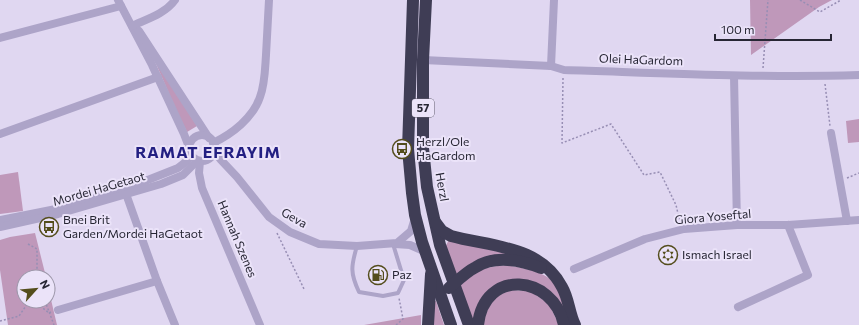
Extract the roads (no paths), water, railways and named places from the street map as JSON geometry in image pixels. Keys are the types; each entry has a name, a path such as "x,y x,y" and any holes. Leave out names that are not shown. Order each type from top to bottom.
{"highway":[{"name":"57","path":"413,0 408,149 412,193 415,216 451,325"},
{"name":"Herzl","path":"426,0 423,60 423,148 427,187 440,245 469,325"},
{"path":"433,216 439,228 451,236 516,251 538,259 556,276 562,287 575,325"},
{"path":"442,299 454,284 477,266 496,260 519,261 539,268 556,279 562,287"},
{"path":"428,325 432,271"},
{"path":"478,325 480,310 490,295 502,287 516,284 531,286 546,294 553,300 558,308 564,325"}],"street":[{"path":"133,26 154,17 169,8 175,0"},
{"path":"212,144 228,135 245,121 253,112 260,98 264,77 269,0"},
{"path":"551,66 554,0"},
{"path":"0,38 120,3"},
{"name":"Geva","path":"120,3 158,77 190,150"},
{"name":"Geva","path":"133,26 212,144 221,160 237,177 263,211 280,225 290,232 319,244 357,246 393,244 410,245 426,252"},
{"name":"Olei HaGardom","path":"423,60 551,66 564,70 734,76 859,75"},
{"path":"734,76 737,225"},
{"path":"0,134 158,77"},
{"path":"831,133 847,221"},
{"path":"200,136 212,144 210,158 199,161 194,159 190,150 190,143 196,137 200,136"},
{"name":"Mordei HaGetaot","path":"0,227 58,214 125,192 178,168 187,161 190,150"},
{"name":"Mordei HaGetaot","path":"0,220 56,209 161,184 183,175 199,161"},
{"name":"Hannah Szenes","path":"199,161 199,173 202,188 260,325"},
{"path":"125,192 174,325"},
{"path":"393,244 411,231 415,216"},
{"name":"Giora Yoseftal","path":"574,269 645,239 682,229 737,225 788,225 859,220"},
{"path":"738,307 808,275 788,225"},
{"path":"58,310 157,281"}],"lane":[{"path":"357,246 352,262 353,279 359,292 383,296 398,293 404,280 393,244"}],"place":[{"name":"Herzl/Ole HaGardom","path":"402,149"},
{"name":"Bnei Brit Garden/Mordei HaGetaot","path":"49,227"},
{"name":"Ismach Israel","path":"668,255"},
{"name":"Paz","path":"378,275"}],"district":[{"name":"RAMAT EFRAYIM","path":"208,152"}]}
